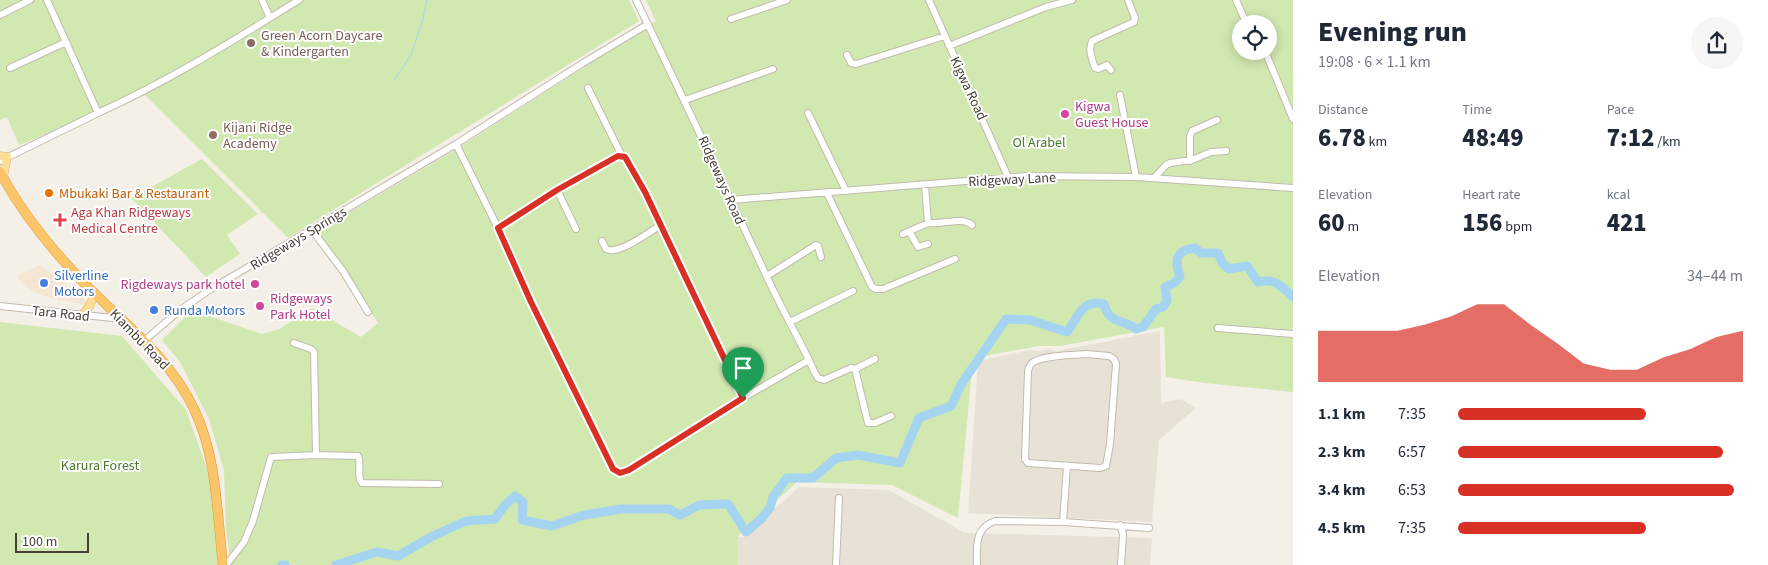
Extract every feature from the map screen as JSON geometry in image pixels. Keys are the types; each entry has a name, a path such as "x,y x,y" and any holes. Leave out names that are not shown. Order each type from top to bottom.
{"highway":[{"name":"Kiambu Road","path":"2,175 45,238 95,294 145,340 176,375 199,420 210,462 224,565"}],"main road":[{"path":"2,158 2,175"},
{"path":"82,316 95,294"}],"street":[{"path":"0,15 30,0"},
{"path":"47,0 98,113"},
{"path":"262,0 270,18"},
{"path":"2,158 146,91 299,0"},
{"name":"Ridgeways Road","path":"636,0 685,100 730,200 815,373 818,378 824,380 851,368 855,369"},
{"path":"732,20 787,0"},
{"name":"Kigwa Road","path":"929,0 1008,177"},
{"path":"949,46 1046,7 1072,0"},
{"path":"1111,70 1107,65 1096,68 1091,55 1091,42 1134,22 1135,18 1128,0"},
{"path":"1236,0 1243,15"},
{"name":"Ridgeways Springs","path":"145,340 180,310 211,289 456,144 648,24"},
{"path":"847,55 851,63 856,64 945,36"},
{"path":"10,68 66,42"},
{"path":"1269,60 1293,119"},
{"path":"685,100 773,69"},
{"path":"588,88 622,156 628,161 743,398"},
{"path":"1120,95 1136,177"},
{"path":"808,113 846,191"},
{"path":"1190,161 1190,136 1192,131 1217,120"},
{"path":"456,144 498,228 531,302 615,471 620,473 629,470 743,398 808,360"},
{"path":"1154,178 1168,164 1190,161 1211,152 1226,151"},
{"path":"498,228 557,190 615,157 622,156"},
{"name":"Ridgeway Lane","path":"730,200 1008,177 1136,177 1293,188"},
{"path":"925,185 928,223"},
{"path":"557,190 576,230"},
{"path":"827,193 872,287 883,289 955,260"},
{"path":"928,244 918,247 906,232 928,223 938,224 963,221 972,225"},
{"path":"602,241 606,249 613,251 660,225"},
{"path":"312,230 343,271 368,312"},
{"path":"767,276 816,245 821,256"},
{"path":"790,322 853,292"},
{"name":"Tara Road","path":"0,306 122,319"},
{"path":"1218,328 1293,334"},
{"path":"294,343 311,349 314,352 316,455"},
{"path":"1087,354 1109,356 1114,359 1116,364 1110,444 1106,466 1100,468 1067,466 1033,464 1028,463 1025,459 1028,372 1030,365 1036,361 1055,357 1087,354"},
{"path":"875,359 855,369 867,421 868,423 875,423 891,416"},
{"path":"224,565 244,542 259,503 271,457 358,456 360,459 360,480 362,484 439,484"},
{"path":"1063,522 1067,466"},
{"path":"836,565 839,498"},
{"path":"977,565 977,539 982,528 990,523 1007,521 1063,522 1149,528"},
{"path":"1120,525 1122,534 1121,565"}],"shaded area":[{"name":"Silverline Motors","path":"40,265 93,306 50,298 31,291 16,276"},
{"path":"1160,331 1161,403 1180,399 1196,408 1159,440 1152,522 968,513 978,361 1030,350 1049,349 1057,351"},
{"path":"799,487 889,490 965,533 1152,538 1150,565 433,565 435,549 744,537"}],"green space":[{"path":"0,0 629,0 639,21 288,238 145,95 19,145 7,117 0,120"},
{"name":"Ol Arabel","path":"646,0 1293,0 1293,392 1166,377 1164,327 1060,346 1039,346 973,358 958,518 892,485 797,482 738,536 737,565 231,565 226,529 224,470 209,419 180,362 162,340 192,310 262,334 279,329 312,308 361,337 378,323 318,231 455,150 656,21"},
{"path":"202,159 258,214 227,235 240,254 206,277 131,198"},
{"name":"Karura Forest","path":"0,322 122,336 186,410 213,486 222,565 0,565"}],"waterway":[{"path":"394,80 411,55 422,23 427,0"},
{"path":"336,565 377,552 398,556 431,537 466,521 495,519 505,505 515,496 523,502 522,520 552,526 584,515 621,509 669,509 680,515 699,505 728,504 746,532 770,508 773,497 787,478 813,478 836,458 858,455 900,463 919,418 951,406 962,383 1006,319 1030,320 1067,332 1081,311 1090,304 1097,303 1104,304 1109,315 1113,318 1136,329 1143,327 1156,309 1163,307 1167,300 1165,287 1174,283 1180,277 1177,266 1178,257 1184,251 1195,248 1201,253 1218,253 1222,263 1229,269 1247,266 1258,282 1273,282 1293,297"}],"place":[{"name":"Green Acorn Daycare & Kindergarten","path":"251,43"},
{"name":"Kigwa Guest House","path":"1065,114"},
{"name":"Kijani Ridge Academy","path":"213,135"},
{"name":"Mbukaki Bar & Restaurant","path":"49,193"},
{"name":"Aga Khan Ridgeways Medical Centre","path":"60,220"},
{"name":"Silverline Motors","path":"44,283"},
{"name":"Rigdeways park hotel","path":"255,284"},
{"name":"Ridgeways Park Hotel","path":"260,306"},
{"name":"Runda Motors","path":"154,310"}],"route":[{"path":"615,157 625,157 645,192 743,398 629,470 620,473 615,471 531,302 498,228 557,190 615,157"}]}
